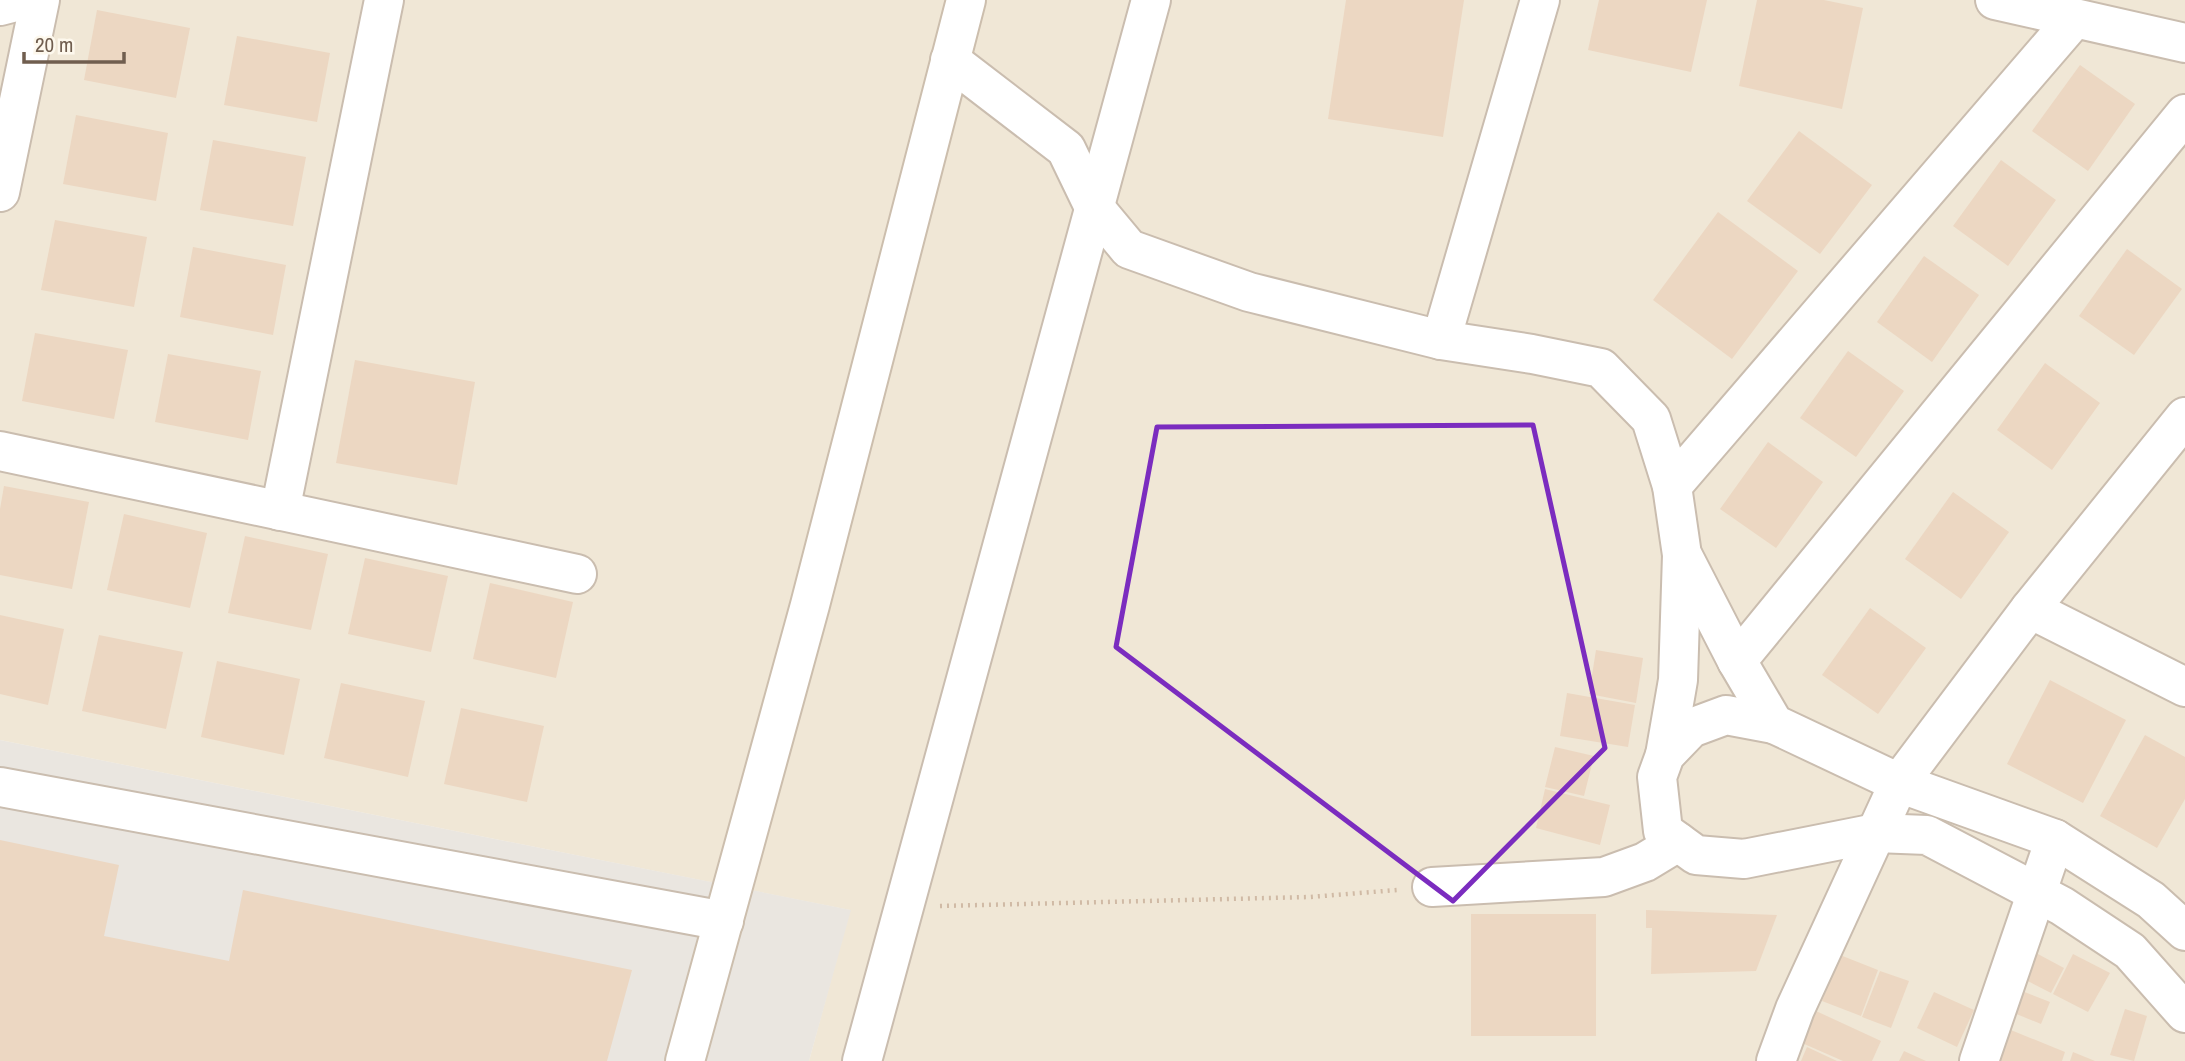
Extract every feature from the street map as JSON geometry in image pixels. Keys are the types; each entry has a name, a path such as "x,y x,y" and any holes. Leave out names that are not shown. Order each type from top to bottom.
{"street":[{"path":"0,6 23,0"},
{"path":"0,192 40,0"},
{"path":"280,511 384,0"},
{"path":"685,1061 810,605 966,0"},
{"path":"862,1061 1151,0"},
{"path":"1441,340 1540,0"},
{"path":"1995,0 2185,43"},
{"path":"1672,485 2074,19"},
{"path":"950,60 1066,149 1094,207 1129,248 1249,292 1441,340 1532,354 1601,369 1651,419 1672,485 1682,555 1678,680 1664,755 1657,777 1663,831 1696,855 1744,859 1877,833 1927,835 2062,906 2130,951 2185,1013"},
{"path":"1737,661 2185,114"},
{"path":"1776,1061 1795,1009 1899,783 2030,609 2185,417"},
{"path":"0,451 577,574"},
{"path":"1682,555 1737,661 1774,724"},
{"path":"2030,609 2185,687"},
{"path":"1664,755 1691,727 1726,715 1774,724 1899,783 2055,839 2151,900 2185,931"},
{"path":"0,787 724,921"},
{"path":"1979,1061 2055,839"},
{"path":"1432,887 1604,877 1645,862 1678,842"}],"path":[{"path":"904,904 995,906 1310,897 1432,887"}],"highlighted area":[{"path":"1533,425 1605,748 1453,901 1116,647 1157,427"}],"shaded area":[{"path":"0,0 2185,0 2185,1061 809,1061 850,910 0,740"},
{"path":"0,740 851,910 809,1061 0,1061"}],"building":[{"path":"1346,0 1464,0 1443,137 1328,119"},
{"path":"1599,0 1707,0 1691,72 1588,50"},
{"path":"1757,0 1824,0 1863,8 1842,109 1739,86"},
{"path":"97,10 190,28 176,98 84,80"},
{"path":"237,36 330,53 317,122 224,105"},
{"path":"2080,65 2135,104 2088,171 2032,131"},
{"path":"76,115 168,133 156,201 63,184"},
{"path":"1799,131 1872,185 1820,254 1747,201"},
{"path":"213,140 306,157 293,226 200,210"},
{"path":"2001,160 2056,200 2008,266 1953,226"},
{"path":"1718,212 1798,271 1732,359 1653,300"},
{"path":"55,220 147,237 134,307 41,290"},
{"path":"193,247 286,265 273,335 180,317"},
{"path":"2127,249 2182,289 2134,355 2079,316"},
{"path":"1924,256 1979,295 1932,362 1877,322"},
{"path":"35,333 128,350 114,419 22,401"},
{"path":"1848,351 1904,391 1856,457 1800,418"},
{"path":"168,354 261,371 248,440 155,422"},
{"path":"355,360 475,382 457,485 336,463"},
{"path":"2045,363 2100,403 2052,470 1997,430"},
{"path":"1768,442 1823,482 1776,548 1720,509"},
{"path":"4,486 89,502 72,589 0,575 0,509"},
{"path":"1953,492 2009,532 1961,599 1905,559"},
{"path":"124,514 207,533 190,608 107,590"},
{"path":"245,536 328,554 311,630 228,613"},
{"path":"365,558 448,576 431,652 348,634"},
{"path":"490,583 573,602 556,678 473,659"},
{"path":"1870,608 1926,648 1878,714 1822,675"},
{"path":"0,615 64,629 48,705 0,694"},
{"path":"99,635 183,652 166,729 82,711"},
{"path":"1596,650 1643,658 1636,703 1589,694"},
{"path":"217,661 300,679 284,755 201,737"},
{"path":"2050,680 2126,720 2083,803 2007,764"},
{"path":"341,683 425,701 408,777 324,758"},
{"path":"1567,693 1635,705 1628,747 1560,736"},
{"path":"461,708 544,726 527,802 444,784"},
{"path":"2145,735 2185,757 2185,799 2157,848 2100,816"},
{"path":"1555,747 1594,756 1584,796 1545,787"},
{"path":"1545,789 1610,805 1600,845 1536,828"},
{"path":"0,840 119,865 104,936 229,961 243,890 632,970 607,1061 0,1061"},
{"path":"1646,910 1777,915 1756,971 1651,974 1652,928 1646,928"},
{"path":"1471,914 1596,914 1596,1036 1471,1036"},
{"path":"2036,953 2064,968 2051,993 2022,978"},
{"path":"2073,954 2110,973 2088,1012 2053,994"},
{"path":"1840,955 1878,970 1861,1016 1822,1001"},
{"path":"1880,971 1909,981 1891,1028 1862,1017"},
{"path":"2017,989 2050,1002 2041,1024 2009,1011"},
{"path":"1934,992 1974,1010 1957,1047 1917,1028"},
{"path":"2125,1009 2147,1016 2134,1061 2110,1055"},
{"path":"1816,1011 1881,1041 1872,1061 1843,1061 1802,1043"},
{"path":"2001,1026 2065,1052 2062,1061 1990,1061"},
{"path":"1807,1047 1837,1061 1801,1061"},
{"path":"1904,1051 1926,1061 1899,1061"},
{"path":"2073,1052 2095,1061 2070,1061"}]}
